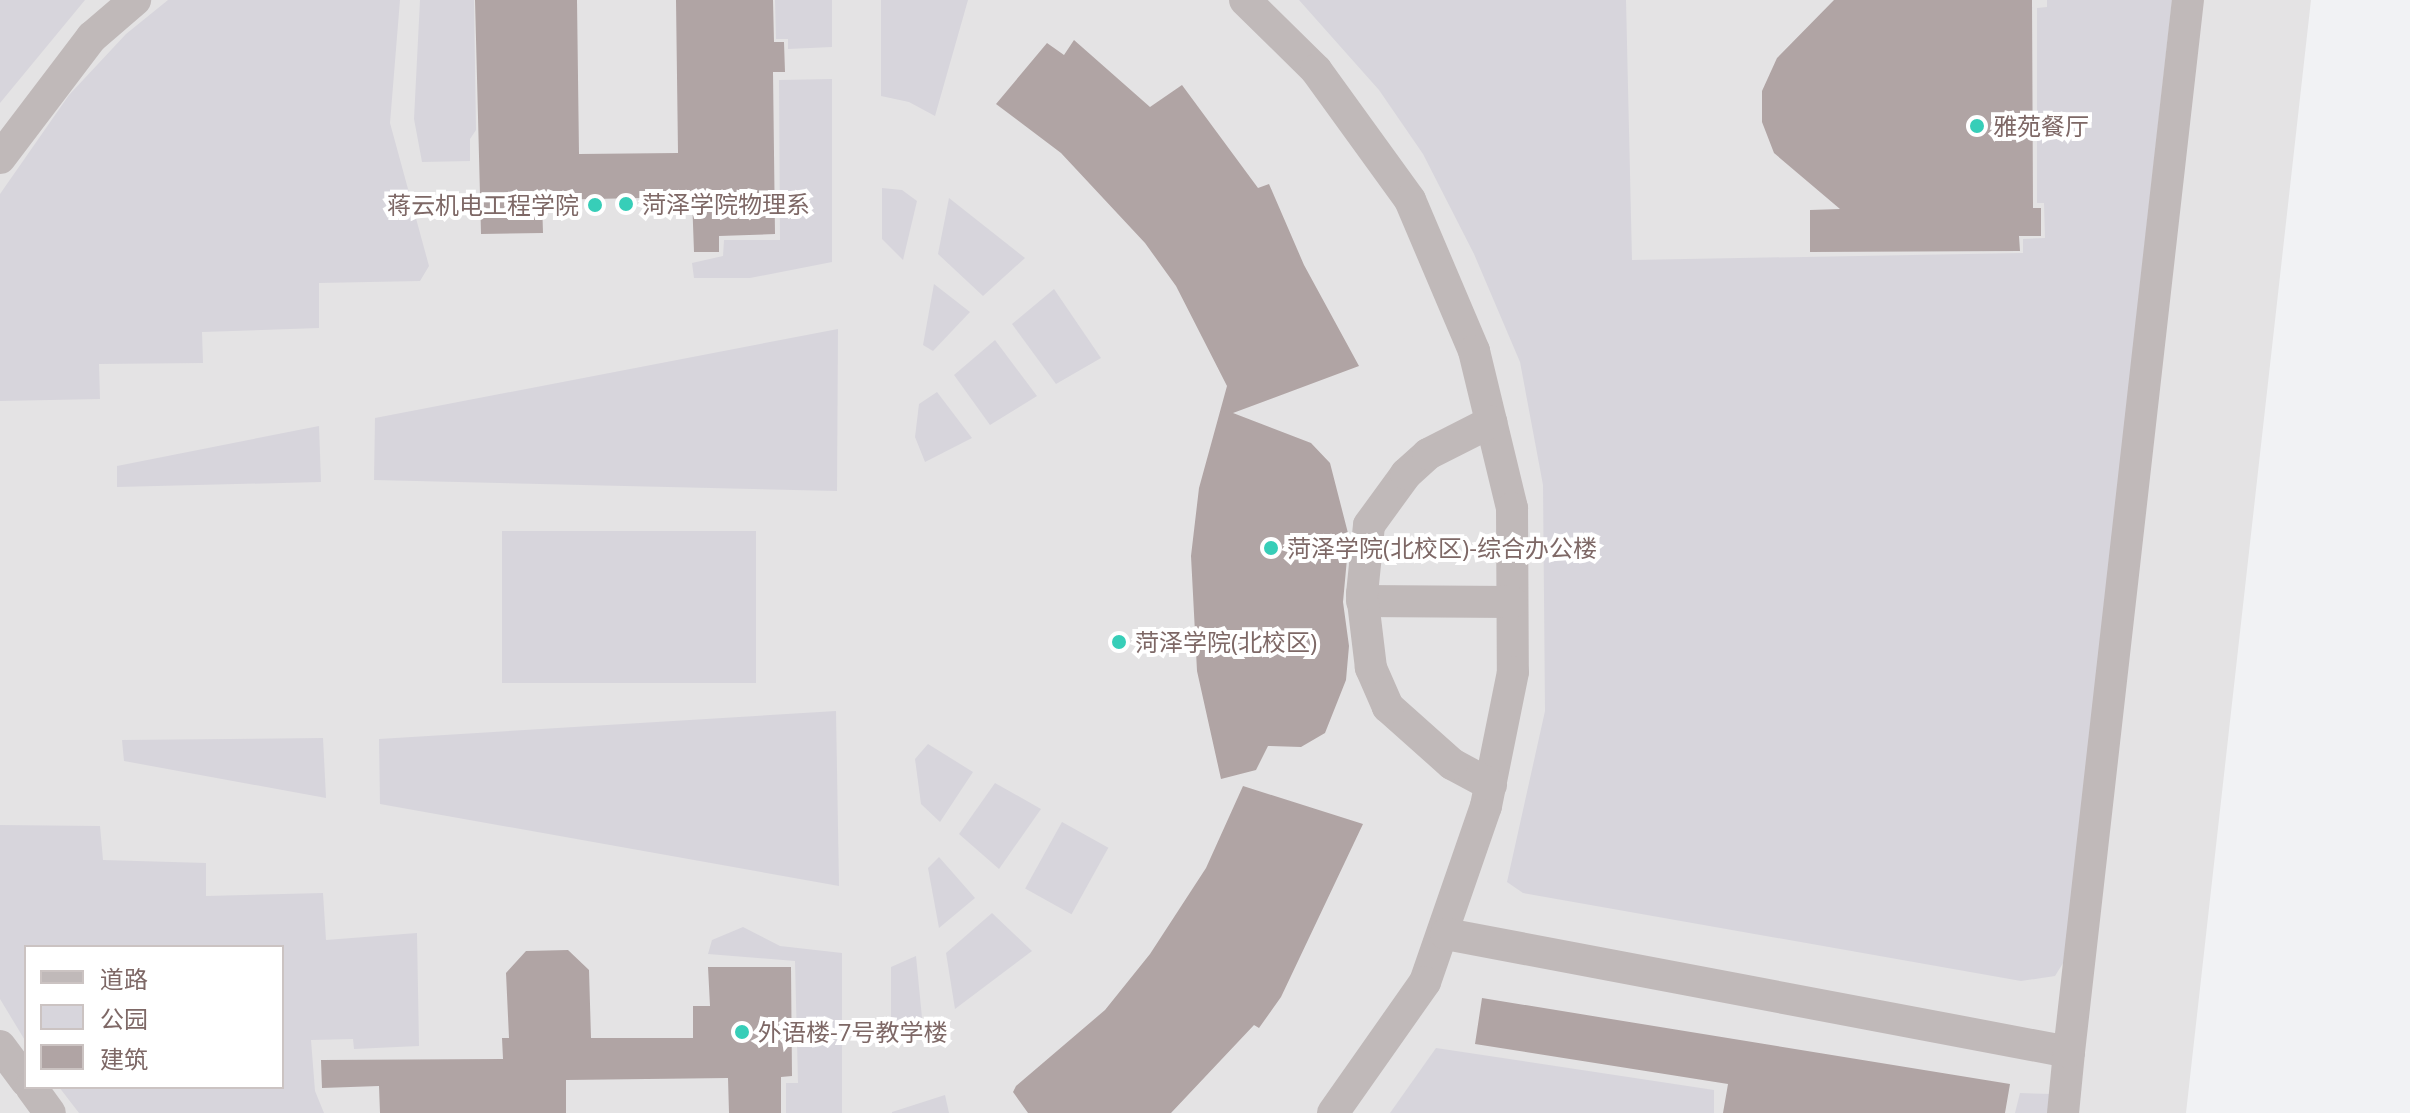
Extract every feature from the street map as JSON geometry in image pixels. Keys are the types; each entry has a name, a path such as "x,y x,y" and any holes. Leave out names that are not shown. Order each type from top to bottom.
{"street":[{"path":"0,158 92,37 135,0"},
{"path":"1245,0 1316,70 1410,200 1474,351 1512,508 1513,672 1491,785 1446,934 1425,982 1333,1113"},
{"path":"2063,1113 2188,0"},
{"path":"1491,422 1428,454 1406,474 1369,525 1362,601 1371,668 1388,707 1452,764 1491,785"},
{"path":"1362,601 1512,602"},
{"path":"1446,934 2069,1052"},
{"path":"0,1046 24,1078"},
{"path":"32,1089 50,1113"}],"shaded area":[{"name":"菏泽学院(北校区)","path":"0,0 2311,0 2186,1113 0,1113"}],"green space":[{"path":"0,0 85,0 0,103"},
{"path":"168,0 400,0 390,123 429,266 420,281 319,283 319,328 202,332 203,363 99,364 100,399 0,401 0,194 69,95 126,34"},
{"path":"420,0 474,0 476,130 470,139 470,161 422,162 414,119"},
{"path":"775,0 832,0 832,47 788,49 788,39 776,39"},
{"path":"881,0 968,0 935,116 909,102 881,96"},
{"path":"1299,0 1626,0 1632,260 2023,253 2023,239 2045,238 2044,203 2037,203 2037,8 2047,7 2047,0 2172,0 2065,960 2055,976 2021,981 1523,893 1507,882 1545,711 1543,485 1520,362 1474,254 1423,154 1379,90"},
{"path":"832,79 832,262 750,278 694,278 692,263 723,256 724,240 780,240 779,80"},
{"path":"882,188 902,190 917,201 903,260 882,239"},
{"path":"949,198 1025,258 983,296 938,254"},
{"path":"934,284 970,312 933,351 923,345"},
{"path":"1054,289 1101,358 1056,384 1012,324"},
{"path":"838,329 837,491 374,480 375,418"},
{"path":"995,340 1037,396 990,425 954,375"},
{"path":"937,392 972,438 925,462 915,437 919,404"},
{"path":"319,426 321,482 117,487 117,466"},
{"path":"502,531 756,531 756,683 502,683"},
{"path":"836,711 839,886 380,804 379,739"},
{"path":"323,738 326,798 124,761 122,740"},
{"path":"928,744 973,772 940,822 921,804 915,759"},
{"path":"995,783 1041,809 999,869 959,834"},
{"path":"1062,822 1108,848 1072,914 1025,888"},
{"path":"0,825 100,826 103,860 206,863 206,896 323,893 326,940 417,933 419,1046 354,1049 353,1039 311,1040 315,1091 324,1113 79,1113 61,1089 284,1089 284,945 24,945 24,1039 0,999"},
{"path":"939,857 975,898 939,928 928,868"},
{"path":"992,913 1032,951 955,1009 946,953"},
{"path":"743,927 780,946 842,953 842,1113 786,1113 786,1083 798,1083 795,961 708,954 712,940"},
{"path":"916,956 922,1018 891,1033 891,967"},
{"path":"1436,1048 1714,1090 1714,1113 1390,1113"},
{"path":"2020,1093 2052,1094 2053,1113 2015,1113"},
{"path":"945,1095 949,1113 892,1113 892,1112"}],"building":[{"path":"475,0 577,0 579,154 678,153 676,0 773,0 774,42 784,42 785,72 773,72 775,234 719,236 719,252 694,252 692,197 542,200 543,233 481,234"},
{"name":"雅苑餐厅","path":"1834,0 2032,0 2033,208 2041,208 2041,236 2019,236 2020,251 1810,252 1810,210 1840,209 1774,153 1762,122 1762,91 1777,58"},
{"path":"1074,40 1150,107 1182,85 1258,188 1269,184 1304,265 1359,366 1233,413 1311,443 1330,463 1349,537 1343,602 1349,646 1346,680 1325,733 1301,747 1268,746 1256,770 1221,779 1197,671 1191,556 1199,488 1227,386 1176,286 1145,243 1061,153 996,104 1047,43 1064,55"},
{"path":"1243,786 1363,824 1281,997 1259,1028 1254,1025 1171,1113 1028,1113 1013,1092 1016,1086 1105,1010 1150,954 1206,868"},
{"name":"外语楼-7号教学楼","path":"568,950 589,970 591,1038 693,1038 693,1006 710,1006 708,967 791,967 792,1076 781,1077 781,1113 729,1113 728,1078 566,1080 566,1113 380,1113 379,1086 322,1088 321,1060 503,1059 502,1038 509,1038 506,973 526,951"},
{"path":"1482,998 2010,1084 2005,1113 1723,1113 1728,1084 1475,1044"}],"place":[{"name":"雅苑餐厅","path":"1977,126"},
{"name":"菏泽学院物理系","path":"626,204"},
{"name":"蒋云机电工程学院","path":"595,205"},
{"name":"菏泽学院(北校区)-综合办公楼","path":"1271,548"},
{"name":"菏泽学院(北校区)","path":"1119,642"},
{"name":"外语楼-7号教学楼","path":"742,1032"}]}
